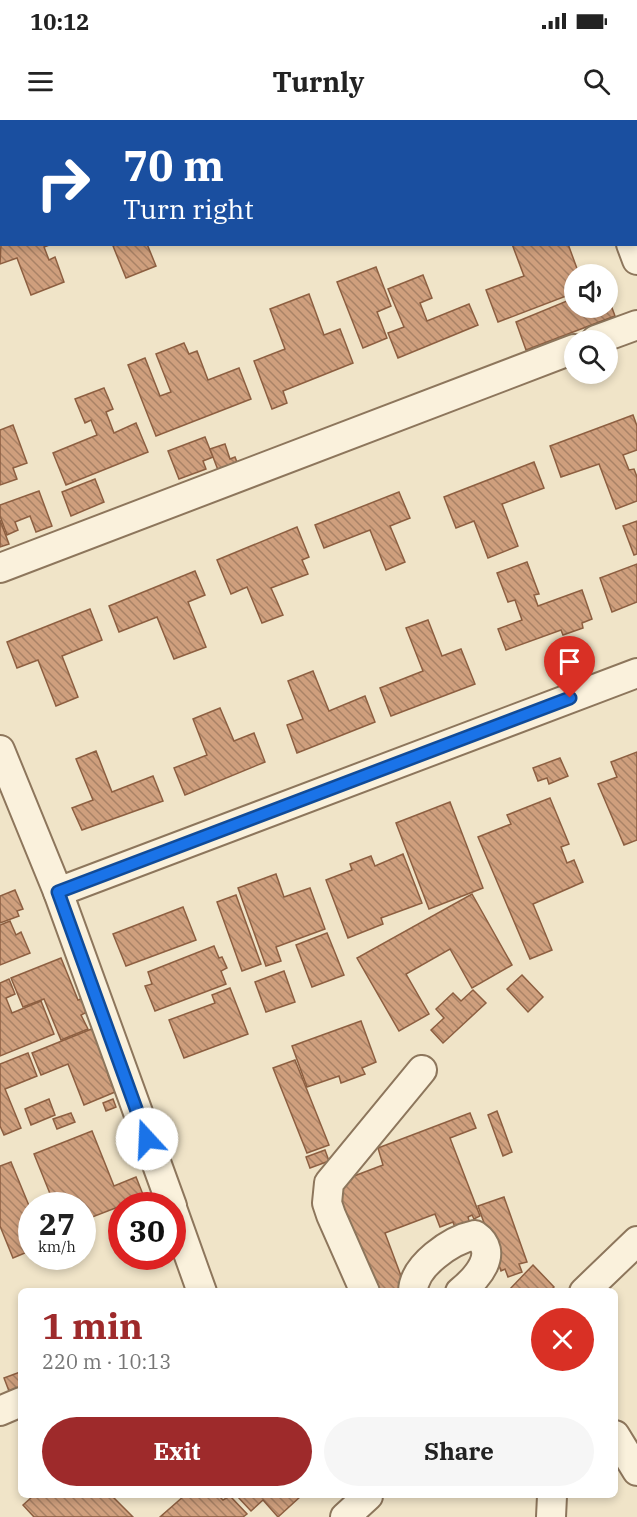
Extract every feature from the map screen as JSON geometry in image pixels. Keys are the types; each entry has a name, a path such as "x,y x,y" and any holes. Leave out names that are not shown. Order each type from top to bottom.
{"street":[{"path":"618,332 637,325"},
{"path":"0,568 564,353"},
{"path":"58,892 637,673"},
{"path":"0,750 58,892 167,1192"},
{"path":"363,1288 327,1203 329,1183 422,1070"},
{"path":"414,1288 415,1277 423,1265 462,1240 475,1235 485,1249 486,1260 481,1273 464,1288"},
{"path":"588,1288 637,1241"},
{"path":"186,1247 201,1288"},
{"path":"0,1411 18,1403"},
{"path":"618,1440 637,1471"},
{"path":"345,1517 366,1498"},
{"path":"552,1498 552,1517"}],"building":[{"path":"1,246 47,246 44,247 49,260 55,257 64,282 31,295 17,258 0,264"},
{"path":"113,246 148,246 156,266 126,278"},
{"path":"513,246 569,246 575,264 564,264 564,297 498,322 486,290 524,276"},
{"path":"376,267 391,306 377,312 387,338 363,348 337,282"},
{"path":"423,275 432,298 420,303 427,321 469,304 478,325 398,358 388,333 404,327 388,289"},
{"path":"309,294 324,335 340,329 353,363 283,391 287,403 272,409 254,361 285,349 270,309"},
{"path":"564,302 564,318 610,318 578,330 564,330 564,335 526,350 516,322"},
{"path":"184,343 189,354 197,351 208,380 239,368 251,399 156,436 128,365 145,358 160,396 171,392 156,354"},
{"path":"104,388 113,409 106,412 114,433 136,423 148,452 66,485 53,453 97,435 91,420 85,423 75,399"},
{"path":"633,415 637,426 637,450 623,455 629,470 634,469 637,477 637,501 616,509 599,464 561,477 550,446"},
{"path":"13,425 27,463 13,468 17,479 0,485 0,430"},
{"path":"205,437 213,457 203,461 206,469 179,479 168,451"},
{"path":"225,444 230,459 235,457 240,470 221,478 210,449"},
{"path":"534,462 544,488 502,504 518,546 488,558 474,521 456,528 444,497"},
{"path":"95,479 104,502 71,516 62,492"},
{"path":"39,491 52,526 36,532 30,516 15,522 18,530 7,535 0,516 0,505"},
{"path":"399,492 410,518 390,526 405,562 386,570 370,530 324,548 315,525"},
{"path":"0,520 9,544 0,547"},
{"path":"637,521 637,554 634,555 623,526"},
{"path":"297,527 309,557 302,560 308,574 271,588 283,615 262,623 247,587 231,594 217,560"},
{"path":"527,562 539,594 534,595 538,606 582,590 592,619 582,623 583,628 563,635 561,630 506,650 498,629 522,620 515,600 508,602 497,573"},
{"path":"637,564 637,602 612,612 600,578"},
{"path":"195,571 205,595 188,602 206,647 174,659 157,617 119,632 109,606"},
{"path":"90,609 102,640 62,656 78,697 56,706 38,660 17,668 7,642"},
{"path":"428,620 442,656 461,649 475,684 391,716 380,688 423,671 406,628"},
{"path":"313,671 329,711 365,696 375,722 297,753 287,725 303,719 288,681"},
{"path":"220,708 234,741 254,733 265,762 185,795 174,768 207,755 193,719"},
{"path":"96,751 112,792 153,776 163,801 82,830 72,808 93,800 76,759"},
{"path":"637,752 637,840 624,845 598,784 617,777 611,762"},
{"path":"560,758 568,776 549,784 547,778 538,781 533,768"},
{"path":"550,798 569,844 561,847 567,863 574,860 583,882 533,904 552,950 530,959 478,837 511,824 507,815"},
{"path":"450,802 483,888 429,909 396,823"},
{"path":"403,854 422,903 381,918 383,924 348,938 326,880 352,870 350,864 371,856 375,866"},
{"path":"276,874 284,897 310,888 325,929 276,947 281,961 266,966 238,888"},
{"path":"15,890 23,909 17,911 19,916 0,923 0,896"},
{"path":"472,894 512,965 472,988 450,949 406,974 429,1014 399,1031 357,958"},
{"path":"236,895 261,964 242,971 217,902"},
{"path":"183,907 196,940 126,966 113,934"},
{"path":"10,921 16,935 21,932 30,953 0,965 0,925"},
{"path":"327,933 344,975 312,987 296,945"},
{"path":"214,946 219,958 222,957 227,968 221,971 226,984 155,1011 145,986 152,984 148,972"},
{"path":"61,958 78,1000 84,998 89,1011 81,1015 88,1029 61,1040 44,999 23,1007 11,978"},
{"path":"284,971 295,1002 266,1012 255,982"},
{"path":"522,975 543,997 528,1012 507,989"},
{"path":"9,979 15,994 6,998 12,1013 41,1001 54,1034 0,1056 0,983"},
{"path":"230,988 248,1034 184,1058 169,1020 215,1003 212,995"},
{"path":"473,990 486,1003 443,1043 431,1030 444,1018 436,1009 453,993 461,1001"},
{"path":"361,1021 376,1062 362,1068 365,1074 341,1083 339,1076 307,1087 292,1046"},
{"path":"94,1028 112,1073 108,1075 115,1092 84,1105 68,1064 41,1075 32,1053"},
{"path":"28,1053 37,1076 5,1089 21,1128 4,1135 0,1126 0,1064"},
{"path":"295,1060 329,1145 307,1153 273,1068"},
{"path":"49,1099 55,1115 31,1125 25,1109"},
{"path":"113,1099 116,1107 106,1111 103,1103"},
{"path":"497,1111 512,1152 503,1156 488,1115"},
{"path":"71,1113 75,1122 57,1129 53,1119"},
{"path":"470,1113 476,1128 450,1138 480,1216 474,1219 472,1215 468,1217 470,1224 456,1230 453,1222 440,1227 435,1214 385,1233 406,1288 372,1288 333,1184 383,1165 378,1148"},
{"path":"92,1131 114,1186 136,1177 142,1192 108,1192 108,1211 96,1216 96,1192 49,1192 34,1154"},
{"path":"325,1150 329,1161 310,1168 306,1157"},
{"path":"11,1162 23,1192 18,1192 18,1256 13,1258 0,1226 0,1166"},
{"path":"504,1197 527,1262 519,1264 522,1272 508,1277 505,1269 501,1271 478,1206"},
{"path":"533,1265 554,1287 553,1288 511,1288"},
{"path":"18,1373 18,1388 9,1391 4,1378"},
{"path":"31,1498 114,1498 133,1517 34,1517 23,1505"},
{"path":"182,1498 221,1498 223,1500 232,1498 247,1514 243,1517 160,1517"},
{"path":"239,1498 299,1498 278,1517 263,1500 251,1511"}],"route":[{"path":"147,1139 58,892 570,698"}]}
